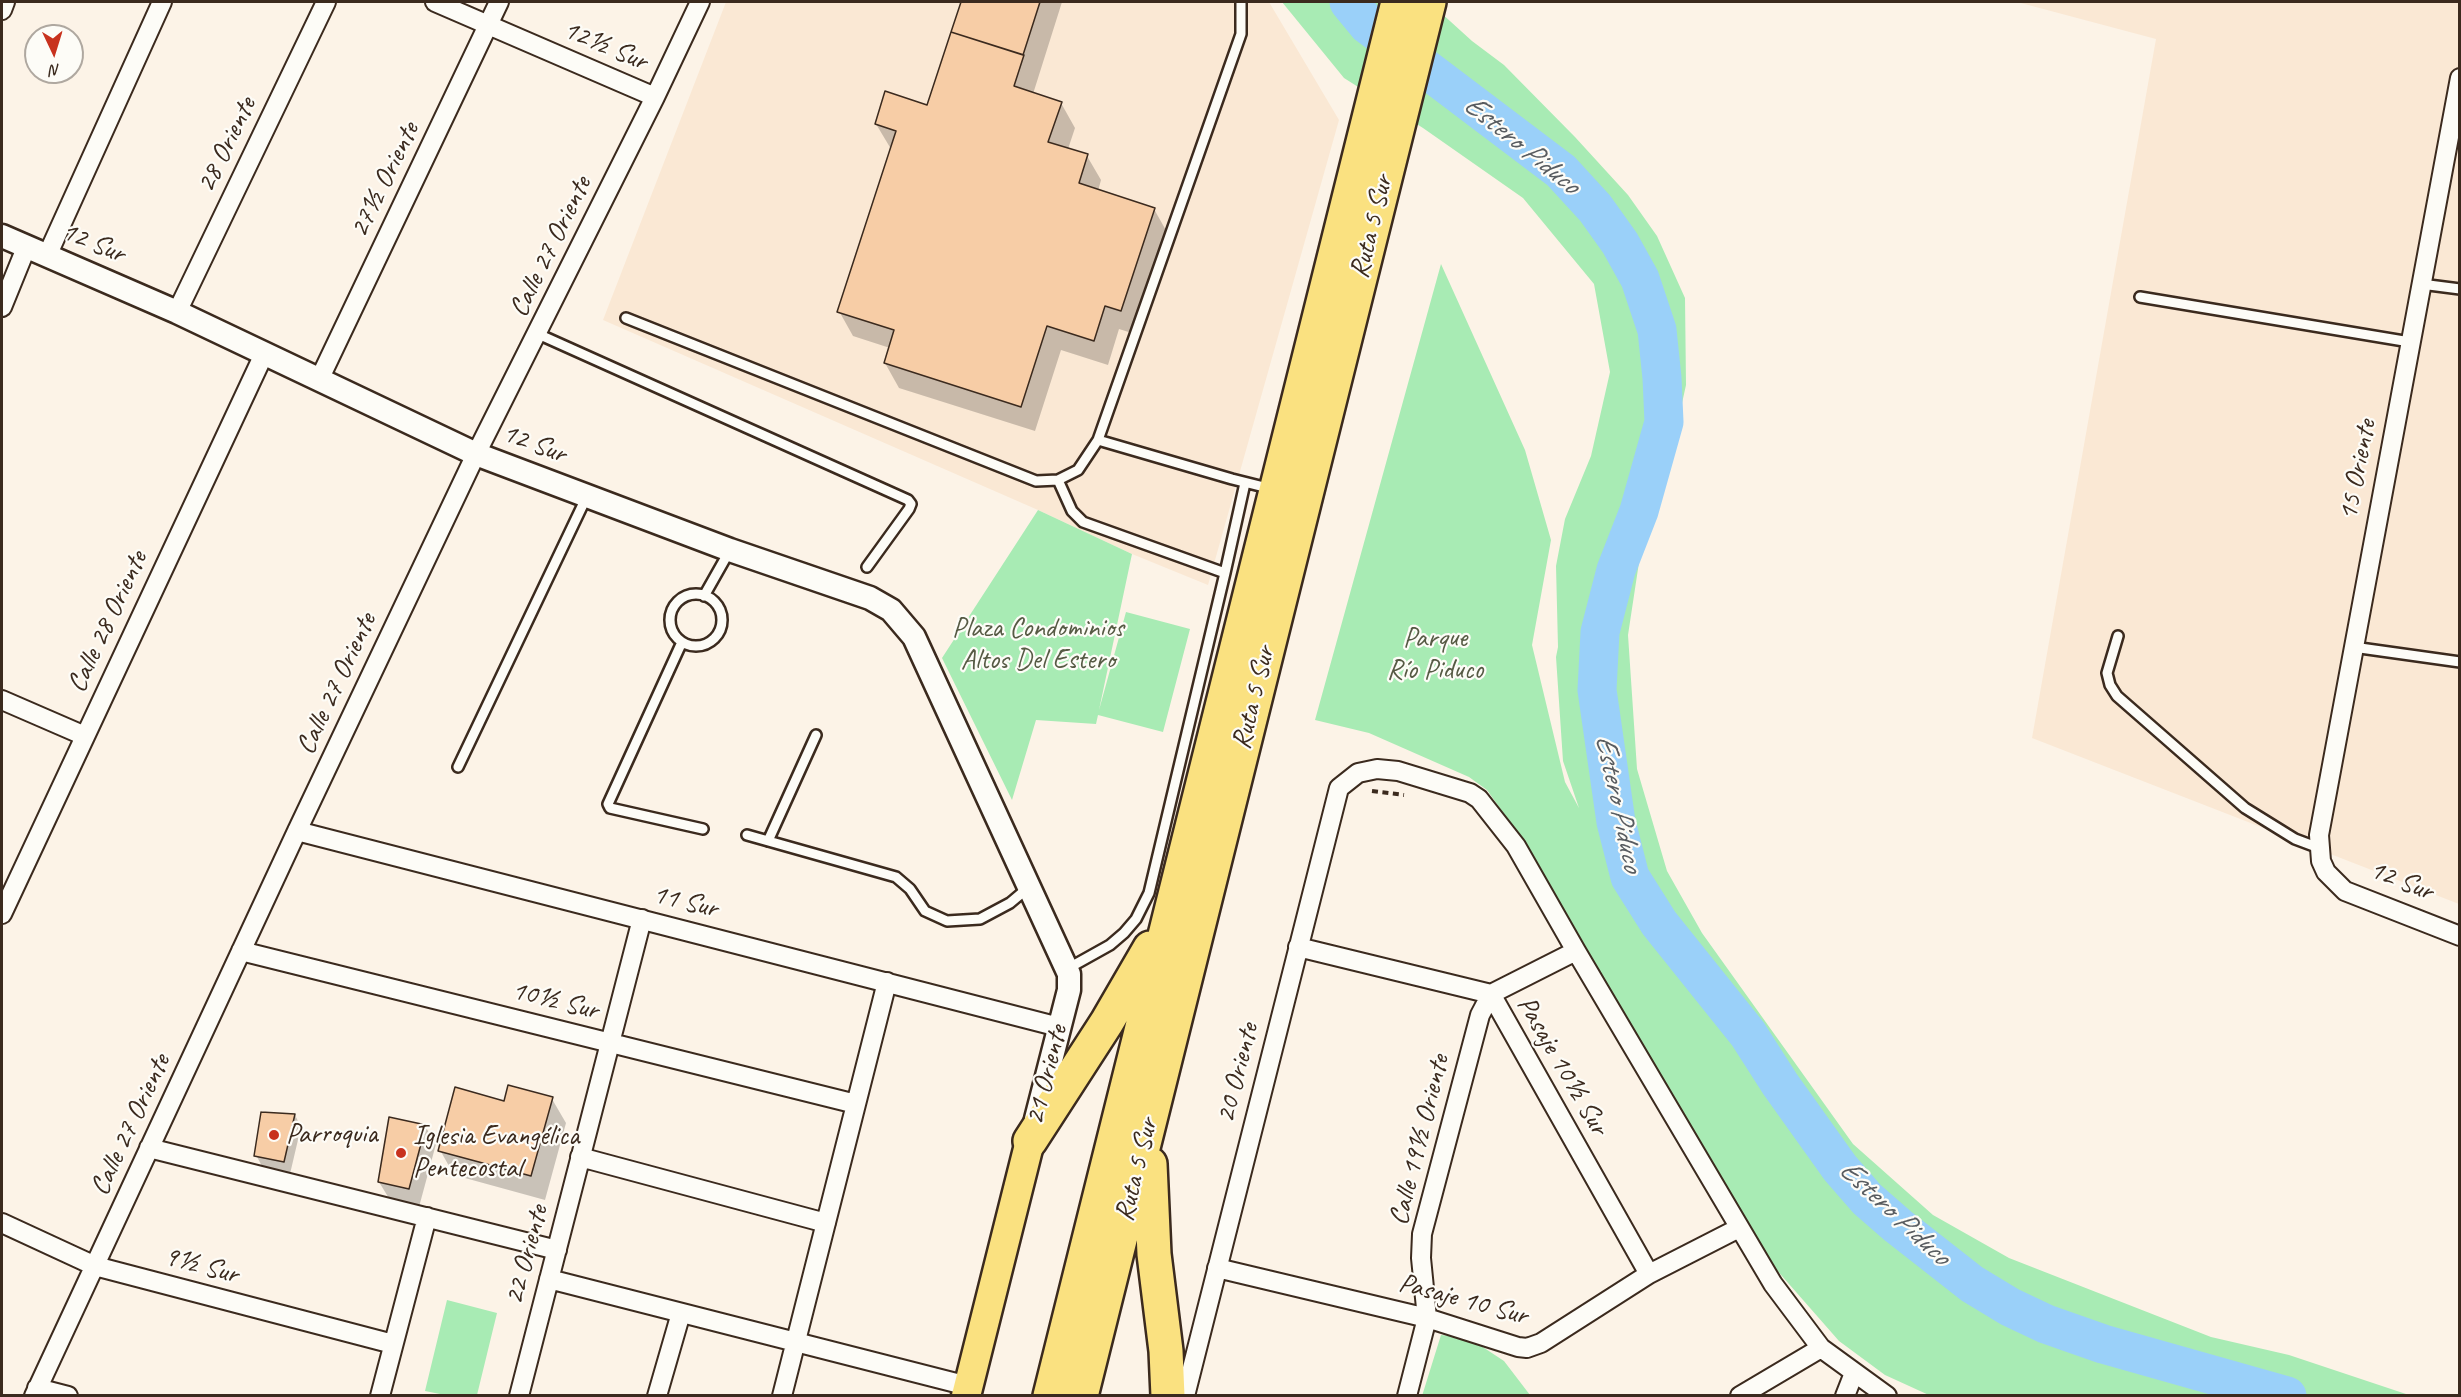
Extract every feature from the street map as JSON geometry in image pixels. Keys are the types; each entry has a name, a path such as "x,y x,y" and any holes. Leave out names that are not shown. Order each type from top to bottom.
{"highway":[{"name":"Ruta 5 Sur","path":"1050,1395 1398,2"},
{"name":"Ruta 5 Sur","path":"1081,1395 1429,2"},
{"path":"1030,1141 1134,978 1173,900"},
{"path":"1150,1117 1152,1222 1165,1340 1168,1395"}],"main road":[{"name":"21 Oriente","path":"967,1391 1030,1141"}],"street":[{"path":"2,10 6,2"},
{"path":"2,307 36,252 162,2"},
{"name":"28 Oriente","path":"177,312 326,2"},
{"name":"12½ Sur","path":"435,2 655,97"},
{"name":"27½ Oriente","path":"319,380 499,2"},
{"name":"Calle 27 Oriente","path":"40,1393 95,1266 297,831 476,454 538,334 700,2"},
{"name":"15 Oriente","path":"2326,872 2319,848 2320,822 2421,284 2454,139 2460,78"},
{"name":"12 Sur","path":"2,236 177,312 476,454 730,550 870,598 891,610 914,637 973,768"},
{"name":"Calle 28 Oriente","path":"2,914 264,354"},
{"path":"2,700 85,736"},
{"name":"21 Oriente","path":"973,768 1030,885 1067,969 1069,990 1030,1141"},
{"name":"20 Oriente","path":"1185,1395 1339,788 1358,773 1377,769 1398,771 1470,793 1479,799 1516,846 1576,951"},
{"name":"11 Sur","path":"297,831 1059,1027"},
{"name":"12 Sur","path":"2326,872 2340,887 2357,897 2460,936"},
{"name":"22 Oriente","path":"519,1395 642,920"},
{"name":"Pasaje 10½ Sur","path":"1298,947 1491,994 1649,1274"},
{"name":"10½ Sur","path":"241,951 856,1104"},
{"path":"1491,994 1576,951 1773,1284 1821,1348 1887,1395"},
{"path":"782,1395 887,982"},
{"name":"Calle 19½ Oriente","path":"1407,1395 1426,1318 1420,1258 1422,1234 1480,1015 1491,994"},
{"path":"149,1148 557,1250"},
{"path":"580,1157 826,1222"},
{"path":"380,1395 427,1217"},
{"name":"9½ Sur","path":"2,1223 95,1266 393,1344"},
{"name":"Pasaje 10 Sur","path":"1218,1268 1426,1318 1518,1347 1534,1346 1649,1274 1739,1228"},
{"path":"549,1279 796,1342 967,1391"},
{"path":"657,1395 681,1313"},
{"path":"1740,1395 1821,1348"},
{"path":"1845,1395 1854,1373"},
{"path":"40,1393 68,1395"}],"lane":[{"path":"626,318 1036,481 1058,480 1078,470 1098,440 1241,34 1242,2"},
{"path":"2421,284 2460,289"},
{"path":"2140,297 2410,342"},
{"path":"538,334 908,500 911,504 909,509 867,567"},
{"path":"1098,440 1276,490"},
{"path":"1058,480 1072,511 1083,522 1226,573"},
{"path":"1067,969 1110,945 1124,933 1136,919 1149,893 1226,573 1245,483"},
{"path":"458,767 587,496"},
{"path":"704,596 730,550"},
{"path":"697,594 704,596 711,599 720,610 722,624 720,631 716,637 703,645 696,646 682,642 673,631 670,616 673,609 682,598 697,594"},
{"path":"2118,636 2107,673 2110,685 2117,696 2245,808 2295,839 2319,848"},
{"path":"682,642 608,804 610,808 703,829"},
{"path":"2353,647 2460,662"},
{"path":"768,841 816,735"},
{"path":"747,835 896,878 910,889 925,911 946,921 980,919 1010,903 1030,885"}],"shaded area":[{"path":"726,2 1269,2 1339,120 1208,585 1132,554 1038,510 603,320"},
{"path":"2017,2 2459,2 2459,904 2032,738 2156,39"}],"green space":[{"name":"Parque Río Piduco","path":"1282,2 1429,2 1472,41 1504,65 1575,137 1628,195 1657,236 1685,298 1686,385 1675,435 1643,536 1628,635 1637,769 1667,871 1702,933 1853,1144 1933,1215 2009,1258 2211,1337 2289,1355 2409,1395 1931,1396 1885,1375 1839,1341 1746,1235 1529,849 1487,790 1469,777 1369,733 1315,720 1441,264 1525,450 1551,540 1532,645 1565,782 1579,808 1563,761 1556,657 1558,647 1556,566 1565,519 1591,456 1610,372 1594,284 1523,198 1423,128 1344,78"},
{"name":"Plaza Condominios Altos Del Estero","path":"1038,510 1132,554 1099,710 1126,612 1190,629 1163,732 1098,715 1096,724 1036,720 1012,800 942,658"},
{"path":"447,1300 497,1313 477,1395 445,1395 425,1391"},
{"path":"1441,1335 1469,1338 1504,1361 1530,1395 1422,1396"}],"building":[{"path":"961,2 1040,2 1023,55 951,32"},
{"path":"951,32 1024,55 1014,86 1062,102 1048,142 1088,154 1079,183 1155,208 1121,311 1105,306 1094,341 1047,326 1021,407 884,363 894,330 837,312 896,131 875,124 885,91 927,105"},
{"path":"508,1085 553,1097 531,1176 438,1151 455,1087 504,1101"},
{"name":"Parroquia","path":"261,1112 295,1114 284,1162 254,1156"},
{"name":"Iglesia Evangélica Pentecostal","path":"389,1117 426,1125 409,1189 378,1182"}],"waterway":[{"name":"Estero Piduco","path":"1349,2 1368,25 1561,171 1595,208 1620,243 1640,279 1657,330 1664,422 1639,511 1616,570 1600,632 1597,690 1616,822 1630,877 1659,923 1748,1034 1780,1084 1840,1168 1867,1199 1972,1284 2010,1307 2046,1324 2103,1344 2287,1396"}],"place":[{"name":"Parroquia","path":"274,1135"},
{"name":"Iglesia Evangélica Pentecostal","path":"401,1153"}]}
